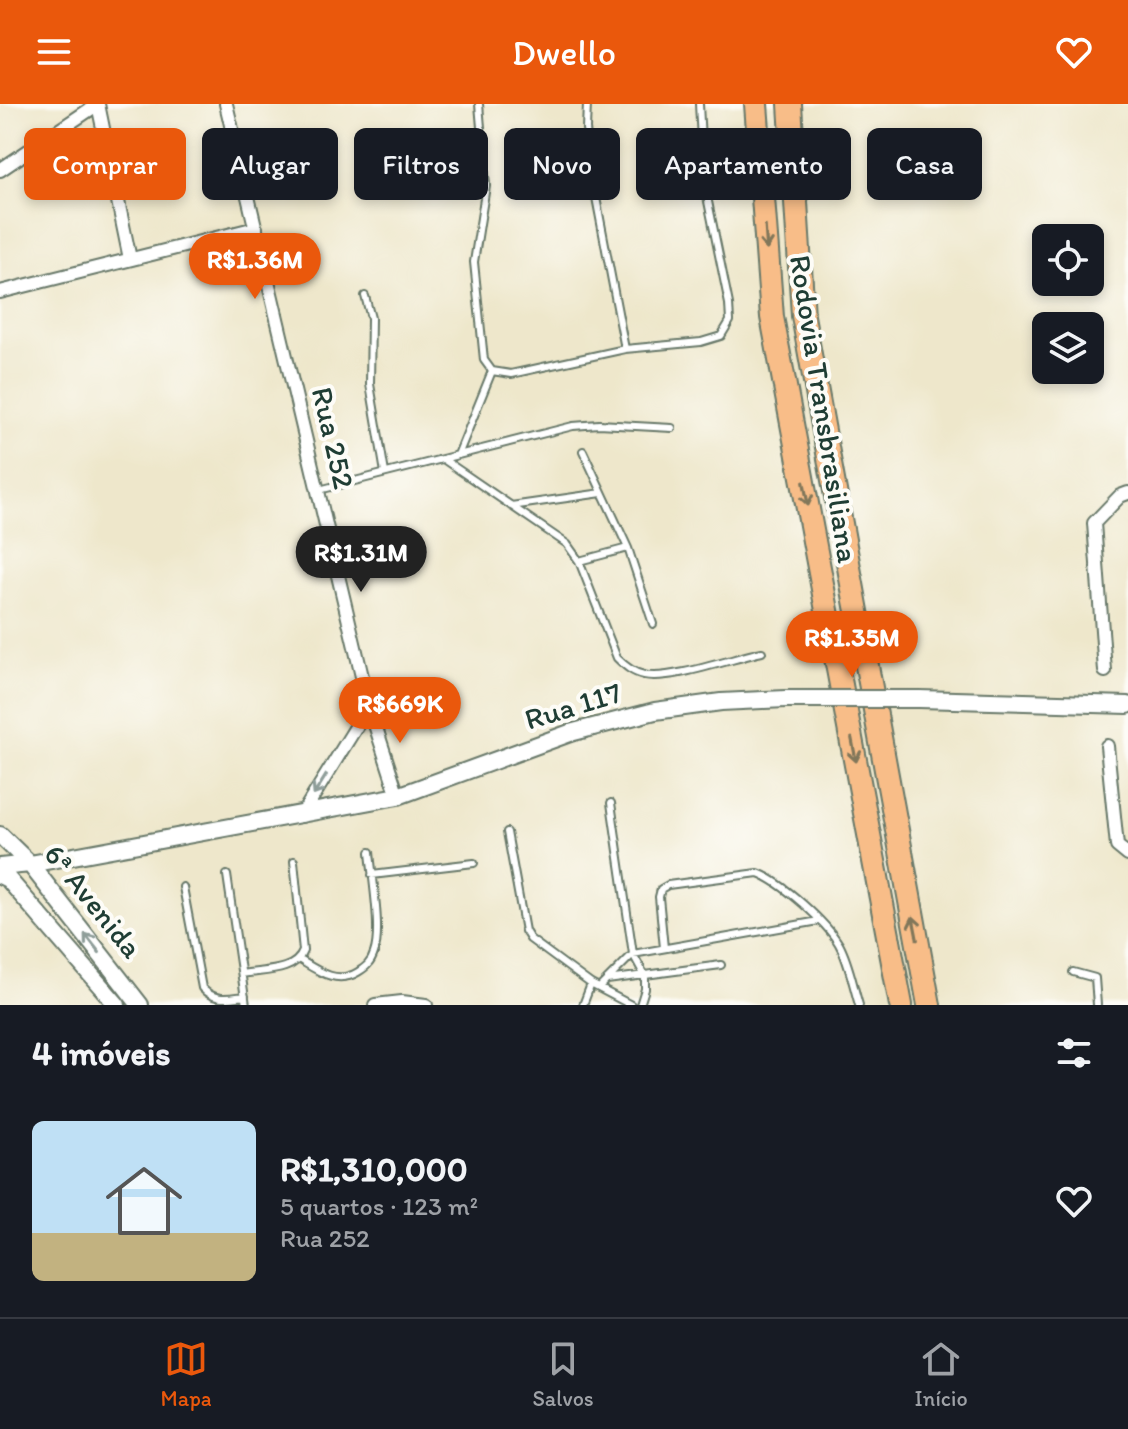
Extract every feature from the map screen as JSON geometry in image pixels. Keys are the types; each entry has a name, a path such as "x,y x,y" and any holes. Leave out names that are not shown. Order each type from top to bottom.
{"highway":[{"name":"Rodovia Transbrasiliana","path":"756,104 772,317 901,1005"},
{"name":"Rodovia Transbrasiliana","path":"790,104 803,316 929,1005"}],"street":[{"path":"0,170 98,104 130,259"},
{"name":"Rua 252","path":"226,104 369,706 398,796"},
{"path":"0,292 256,228"},
{"path":"1105,671 1094,523 1120,496 1128,493"},
{"name":"Rua 117","path":"3,874 30,864 398,796 570,733 655,711 721,702 786,699 1128,705"},
{"path":"301,816 369,706"},
{"path":"1107,746 1117,846 1128,855"},
{"name":"6ª Avenida","path":"0,835 30,864 140,1005"},
{"name":"6ª Avenida","path":"3,874 110,1001"},
{"path":"375,1005 402,1002 426,1005"}],"lane":[{"path":"479,104 486,186 474,262 484,360 492,371 511,374 625,349 701,342 721,336 730,321 729,304 703,177 699,104"},
{"path":"587,104 590,166 625,349"},
{"path":"365,296 371,318 370,384 385,473"},
{"path":"458,455 492,371"},
{"path":"319,490 573,426 599,424 672,428"},
{"path":"583,451 628,548 653,624"},
{"path":"443,459 567,544 579,561 617,658 628,669 644,675 662,676 762,652"},
{"path":"511,506 602,493"},
{"path":"579,561 628,548"},
{"path":"611,803 633,954 645,976 640,1005"},
{"path":"507,832 525,931 530,939 595,986 631,1005"},
{"path":"300,960 322,974 337,977 353,975 368,966 375,952 377,937 370,852"},
{"path":"242,974 294,966 300,960 303,951 294,861"},
{"path":"372,875 474,863"},
{"path":"664,948 659,897 661,889 668,885 758,873 786,891 819,921 841,947 859,1005"},
{"path":"227,875 246,1005"},
{"path":"183,887 202,988 209,996 220,999 245,996"},
{"path":"583,1005 595,986 607,980 633,954 819,921"},
{"path":"607,980 721,965"},
{"path":"1073,972 1095,978 1097,1005"}]}
